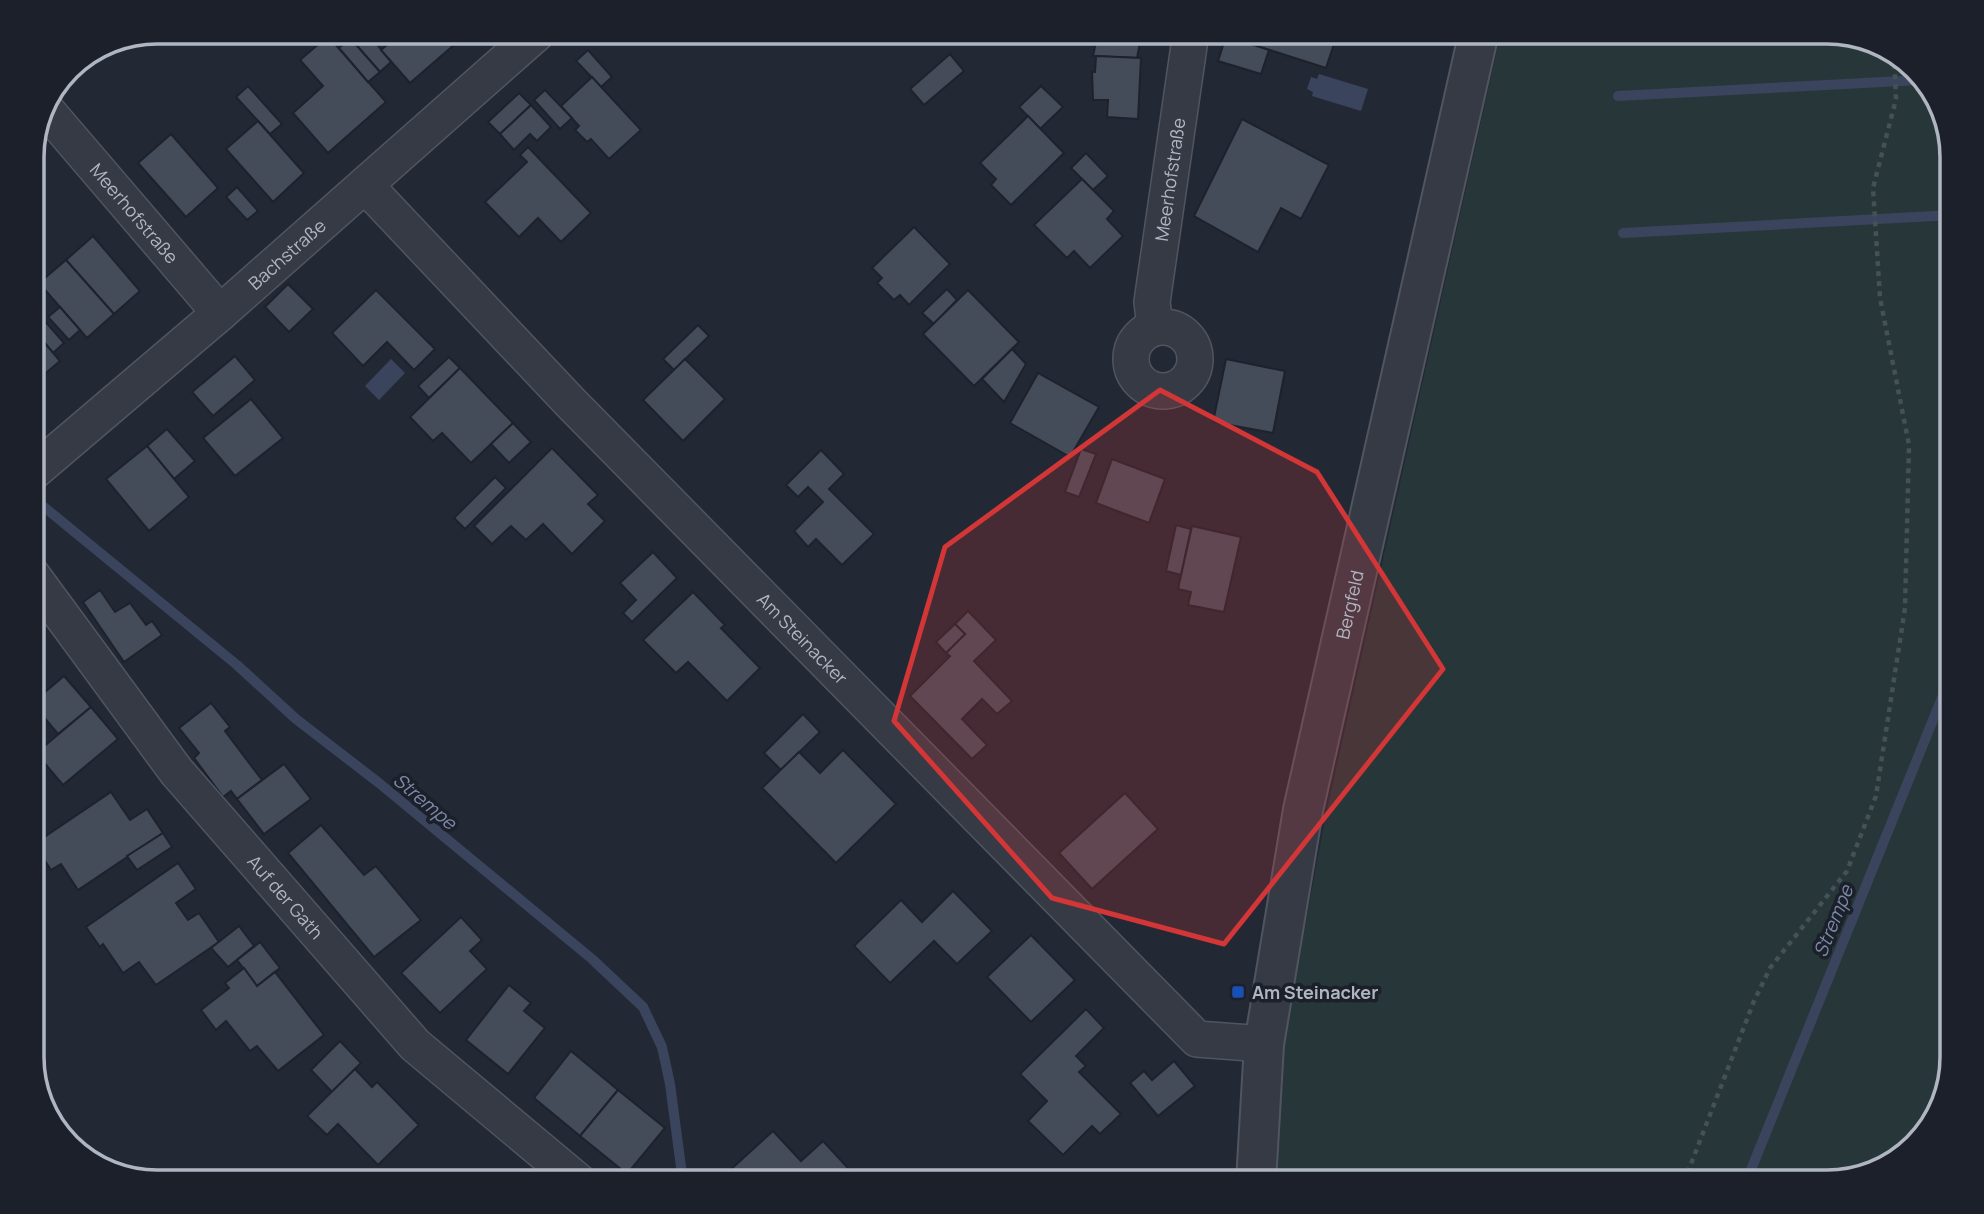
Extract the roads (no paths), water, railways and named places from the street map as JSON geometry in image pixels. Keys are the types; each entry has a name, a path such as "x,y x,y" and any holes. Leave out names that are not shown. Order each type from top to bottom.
{"street":[{"name":"Bachstraße","path":"44,463 220,313 524,44"},
{"name":"Meerhofstraße","path":"1155,327 1152,302 1189,44"},
{"name":"Bergfeld","path":"1257,1170 1264,1044 1303,810 1476,44"},
{"name":"Meerhofstraße","path":"51,116 220,313"},
{"name":"Am Steinacker","path":"365,185 570,402 1197,1039 1264,1044"},
{"name":"Auf der Gath","path":"44,591 176,771 415,1045 565,1170"}],"water":[{"path":"1319,74 1368,89 1361,111 1312,96 1313,92 1307,89 1311,77 1317,79"},
{"path":"391,359 405,373 379,400 365,386"}],"waterway":[{"path":"1618,96 1910,81"},
{"path":"1623,233 1940,216"},
{"name":"Strempe","path":"44,507 237,665 296,719 379,783 592,959 643,1007 662,1047 670,1084 681,1170"},
{"name":"Strempe","path":"1751,1170 1940,703"}],"place":[{"name":"Am Steinacker","path":"1238,992"}]}
